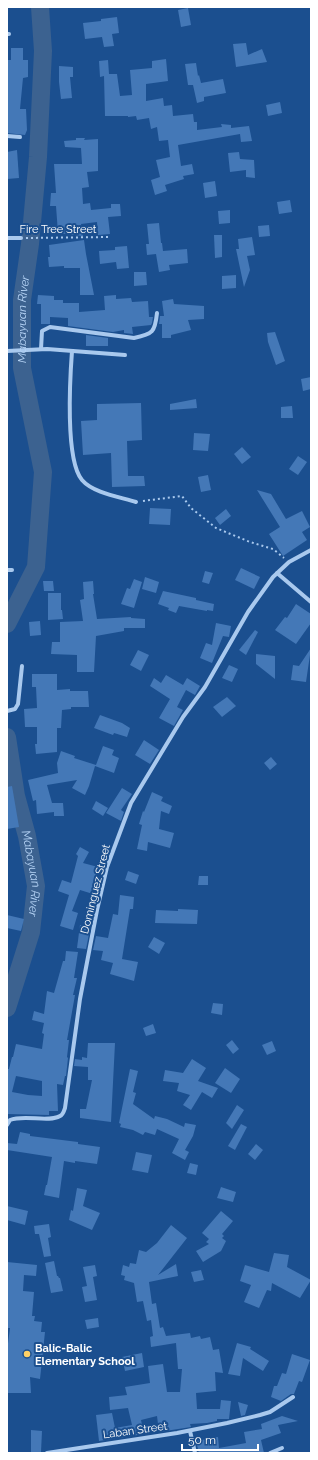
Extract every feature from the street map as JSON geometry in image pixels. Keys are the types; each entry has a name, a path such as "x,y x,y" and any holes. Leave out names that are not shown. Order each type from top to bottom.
{"street":[{"path":"7,136 20,137"},
{"name":"Fire Tree Street","path":"7,238 21,238"},
{"path":"40,348 42,331 50,327 134,338 152,333 155,327 157,313"},
{"path":"7,351 40,348 125,355"},
{"path":"72,351 70,375 70,419 75,466 82,480 95,490 136,502"},
{"name":"Dominguez Street","path":"7,1125 10,1120 14,1118 52,1118 61,1116 63,1113 71,1072 80,999 97,910 107,867 132,803 172,734 205,687 248,612 277,573 289,562 311,550"},
{"path":"7,570 12,570"},
{"path":"277,573 311,602"},
{"path":"9,711 15,709 18,704 22,666"},
{"name":"Laban Street","path":"47,1453 190,1431 260,1416 279,1407 293,1397"},
{"path":"190,1431 195,1453"},
{"path":"270,1453 282,1448"}],"path":[{"name":"Fire Tree Street","path":"21,238 110,237"},
{"path":"136,502 182,496 191,508 216,528 250,542 273,549 289,562"}],"building":[{"path":"188,8 191,25 181,27 178,10"},
{"path":"117,17 119,33 112,34 114,46 104,47 102,37 85,39 83,23"},
{"path":"246,43 248,55 262,49 267,62 236,67 233,44"},
{"path":"11,48 23,48 23,60 28,60 28,77 23,78 20,109 26,109 27,130 25,135 7,133 7,60 11,60"},
{"path":"166,59 168,81 146,84 146,101 163,98 164,106 172,105 173,116 193,114 194,122 197,122 197,130 222,127 221,124 231,125 231,128 249,126 252,141 241,142 240,134 178,145 181,166 192,164 194,174 183,176 184,179 165,185 167,191 155,195 151,180 160,177 156,160 170,157 168,140 159,141 157,127 151,129 149,118 137,120 136,116 105,116 104,76 100,77 99,61 108,60 109,74 117,74 120,96 132,95 130,70 152,68 152,61"},
{"path":"196,63 198,76 199,75 201,83 223,79 226,93 204,97 204,101 197,103 193,85 188,85 185,64"},
{"path":"59,66 73,67 73,77 70,77 72,98 61,99"},
{"path":"280,102 282,113 268,116 266,105"},
{"path":"76,138 85,138 84,140 98,139 98,171 87,172 89,187 82,188 83,204 90,203 91,210 111,208 111,204 120,204 121,216 108,217 110,234 98,235 97,222 81,224 83,236 58,233 56,206 50,206 51,193 56,193 54,164 82,164 81,148 65,147 64,141 76,140"},
{"path":"17,150 19,178 7,179 7,152"},
{"path":"239,152 240,159 254,160 255,178 246,177 246,170 230,172 228,153"},
{"path":"215,181 217,196 205,198 203,183"},
{"path":"290,200 292,212 279,214 277,202"},
{"path":"230,210 230,223 219,224 218,211"},
{"path":"159,223 163,251 187,249 188,263 169,265 170,270 159,272 156,254 147,255 146,244 149,244 147,224"},
{"path":"269,225 270,236 259,237 258,226"},
{"path":"214,235 222,235 222,257 215,258"},
{"path":"252,237 255,255 247,256 250,270 244,287 236,249 239,249 238,239"},
{"path":"84,240 94,295 80,295 80,268 64,268 64,266 49,267 49,245"},
{"path":"127,246 129,268 117,269 116,262 100,264 99,251 115,250 115,247"},
{"path":"134,272 146,272 147,285 134,286"},
{"path":"236,275 236,288 222,289 222,276"},
{"path":"38,295 54,296 54,300 63,300 63,303 79,303 79,312 105,310 104,296 116,295 116,299 131,298 132,302 148,301 149,317 153,317 152,323 151,325 132,327 133,334 124,333 124,330 113,332 68,326 68,318 50,317 50,324 41,324 41,304 37,304"},
{"path":"173,299 174,304 204,306 204,319 188,320 191,330 171,335 171,338 162,338 162,324 159,324 160,316 164,316 162,301"},
{"path":"275,332 285,361 276,365 268,342 267,333"},
{"path":"86,335 108,338 108,346 86,346"},
{"path":"311,377 311,389 303,391 301,379"},
{"path":"196,399 197,408 170,410 170,404"},
{"path":"141,403 142,440 127,441 128,476 144,476 145,486 112,487 111,453 83,455 81,421 97,420 97,404"},
{"path":"292,406 293,418 281,418 281,407"},
{"path":"194,433 210,434 208,451 193,450"},
{"path":"242,447 251,457 242,464 234,454"},
{"path":"298,456 307,462 298,475 289,469"},
{"path":"208,475 211,490 201,492 198,477"},
{"path":"257,490 271,494 286,519 302,511 310,527 302,532 307,540 283,556 269,534 280,527"},
{"path":"150,508 171,509 170,525 149,524"},
{"path":"226,509 231,516 220,525 215,518"},
{"path":"241,568 260,577 254,589 235,580"},
{"path":"205,571 213,573 209,584 202,582"},
{"path":"145,577 159,582 156,593 142,589"},
{"path":"134,579 142,582 134,608 121,604 127,588 130,589"},
{"path":"43,581 53,581 54,591 44,591"},
{"path":"93,581 93,594 97,619 131,617 145,619 145,628 124,628 124,631 96,636 94,672 77,672 77,655 51,654 52,642 60,642 60,622 83,621 80,600 84,599 83,582"},
{"path":"163,591 196,598 196,600 214,604 213,611 179,606 176,613 168,610 169,608 158,604"},
{"path":"48,593 61,593 61,610 63,619 48,620"},
{"path":"296,604 311,614 311,623 296,644 275,630 285,617 287,618"},
{"path":"40,621 41,635 30,636 29,622"},
{"path":"216,623 231,626 229,637 223,636 212,663 200,658 206,643 212,645"},
{"path":"255,630 258,632 246,655 239,650"},
{"path":"311,648 306,682 291,680 293,665 299,666"},
{"path":"138,650 149,655 141,671 130,665"},
{"path":"256,654 275,656 275,679 256,664"},
{"path":"229,665 238,669 232,682 222,678"},
{"path":"32,674 57,674 57,690 70,689 70,691 88,691 89,707 71,707 71,709 62,710 61,728 57,728 57,752 36,754 35,744 37,744 37,727 25,727 24,709 37,708 36,687 32,687"},
{"path":"166,675 183,685 187,678 200,686 195,695 186,690 177,707 183,710 174,726 159,718 170,699 150,686 154,678 161,683"},
{"path":"227,697 236,706 222,717 213,707"},
{"path":"100,715 122,723 130,728 127,737 114,733 113,735 94,728"},
{"path":"144,740 159,750 150,764 135,755"},
{"path":"103,746 114,750 112,755 119,758 114,773 95,766 85,795 72,788 77,780 47,785 52,803 63,803 64,816 54,816 54,812 37,814 36,800 33,801 28,780 58,773 57,763 61,751 75,756 74,758 96,765"},
{"path":"271,757 277,764 270,770 264,763"},
{"path":"12,786 19,827 7,829 7,787"},
{"path":"122,788 132,794 121,810 124,812 121,821 106,813"},
{"path":"152,792 163,797 161,801 172,806 169,814 161,811 159,829 174,833 170,848 148,842 147,851 137,849 142,825 139,824"},
{"path":"96,801 108,808 103,816 92,809"},
{"path":"80,847 89,852 83,863 98,867 93,894 80,890 72,911 78,913 73,930 60,926 69,895 58,891 62,880 71,883 78,856 76,854"},
{"path":"128,871 139,875 136,884 125,880"},
{"path":"199,876 208,876 208,885 198,885"},
{"path":"120,895 134,897 133,909 130,909 122,959 138,962 134,981 110,974 113,963 101,960 103,951 93,950 96,936 108,938 113,914 118,915"},
{"path":"178,909 198,910 197,924 155,923 156,910 178,911"},
{"path":"7,915 24,919 21,931 7,928"},
{"path":"80,925 90,929 86,949 77,948"},
{"path":"154,937 165,943 159,954 148,947"},
{"path":"66,951 78,952 74,978 77,978 73,995 75,995 67,1040 69,1040 66,1076 63,1085 57,1084 58,1111 49,1111 49,1115 7,1114 7,1069 9,1069 16,1044 42,1049 44,1034 42,1033 44,1023 32,1020 34,1011 44,1014 47,991 54,993 63,961 65,961","holes":["16,1076 42,1081 42,1096 12,1092"]},
{"path":"213,1003 223,1004 222,1015 211,1013"},
{"path":"153,1024 156,1033 146,1036 143,1028"},
{"path":"232,1040 239,1049 233,1054 226,1045"},
{"path":"272,1041 276,1051 267,1055 262,1045"},
{"path":"88,1043 115,1043 111,1122 80,1118 80,1109 86,1109 92,1080 88,1080 88,1067 74,1066 75,1059 82,1060 82,1057 87,1058"},
{"path":"192,1059 206,1068 198,1081 218,1088 212,1098 202,1092 191,1110 183,1105 190,1095 177,1091 179,1083 163,1081 165,1070 183,1073"},
{"path":"225,1068 240,1079 231,1093 215,1083"},
{"path":"130,1069 138,1071 133,1092 136,1093 133,1104 154,1119 155,1116 167,1119 184,1127 185,1123 196,1125 193,1136 185,1150 189,1152 185,1160 172,1153 179,1139 157,1129 155,1135 145,1132 143,1135 133,1130 120,1127 121,1124 119,1123"},
{"path":"237,1105 244,1110 232,1129 226,1123"},
{"path":"241,1124 247,1127 235,1150 228,1146"},
{"path":"20,1132 30,1134 30,1136 78,1142 78,1144 100,1147 97,1164 64,1161 59,1198 44,1195 52,1157 7,1150 7,1143 17,1144"},
{"path":"256,1144 263,1150 255,1160 248,1154"},
{"path":"136,1152 152,1155 148,1173 132,1170"},
{"path":"190,1163 198,1165 196,1175 187,1173"},
{"path":"221,1187 236,1192 233,1202 217,1198"},
{"path":"77,1188 87,1190 83,1206 100,1213 92,1230 69,1220 71,1210 73,1211"},
{"path":"7,1206 28,1211 25,1225 7,1220"},
{"path":"221,1211 233,1221 222,1234 224,1236 222,1238 226,1241 221,1251 203,1262 196,1251 209,1244 206,1242 209,1239 202,1233"},
{"path":"49,1224 51,1237 48,1238 51,1256 44,1257 39,1234 35,1234 34,1226"},
{"path":"171,1225 187,1238 158,1275 176,1264 178,1276 149,1282 152,1304 156,1303 160,1328 163,1327 166,1336 190,1333 191,1338 200,1336 201,1339 210,1337 213,1350 219,1349 223,1373 215,1372 216,1391 196,1393 197,1409 220,1409 221,1400 231,1401 229,1419 217,1419 217,1421 207,1423 190,1424 191,1427 159,1432 157,1416 141,1420 144,1434 99,1441 96,1415 112,1413 115,1428 132,1425 128,1408 110,1410 109,1397 127,1395 125,1387 150,1383 148,1366 163,1364 167,1392 180,1392 182,1369 178,1369 176,1343 151,1347 150,1337 153,1336 151,1320 147,1321 143,1301 137,1302 134,1283 124,1280 125,1276 121,1275 123,1265 129,1267 130,1263 136,1264 139,1250 146,1252 157,1243"},
{"path":"274,1253 289,1255 287,1267 311,1280 300,1298 272,1283 271,1291 267,1290 259,1308 244,1302 251,1285 240,1281 245,1265 269,1272"},
{"path":"54,1261 57,1276 60,1278 63,1291 51,1293 45,1263"},
{"name":"Balic-Balic Elementary School","path":"7,1262 37,1265 36,1276 24,1275 23,1291 34,1292 32,1316 35,1316 34,1321 42,1322 41,1332 45,1332 40,1379 30,1377 31,1393 7,1393 7,1351 10,1328 7,1328"},
{"path":"95,1265 97,1276 93,1277 97,1300 85,1302 82,1287 87,1286 83,1267"},
{"path":"201,1270 204,1280 194,1282 191,1272"},
{"path":"98,1318 99,1327 87,1329 85,1320"},
{"path":"237,1343 251,1347 250,1349 269,1361 263,1371 243,1358 240,1376 228,1374"},
{"path":"142,1353 144,1367 125,1371 122,1357"},
{"path":"292,1354 310,1360 302,1382 299,1381 294,1394 291,1394 281,1401 271,1397 274,1386 277,1386 282,1373 286,1374"},
{"path":"238,1402 248,1405 245,1415 241,1416"},
{"path":"282,1416 298,1421 278,1425 281,1433 261,1440 264,1453 199,1453 196,1441 218,1437 219,1448 246,1443 244,1432 262,1429 261,1424"},
{"path":"31,1430 42,1431 41,1452 31,1452"}],"waterway":[{"name":"Mabayuan River","path":"7,624 36,567 43,472 22,368 22,300 30,244 38,157 43,51 40,7"},
{"name":"Mabayuan River","path":"7,737 16,796 27,836 36,886 31,932 7,1008"}],"place":[{"name":"Balic-Balic Elementary School","path":"27,1354"}]}
